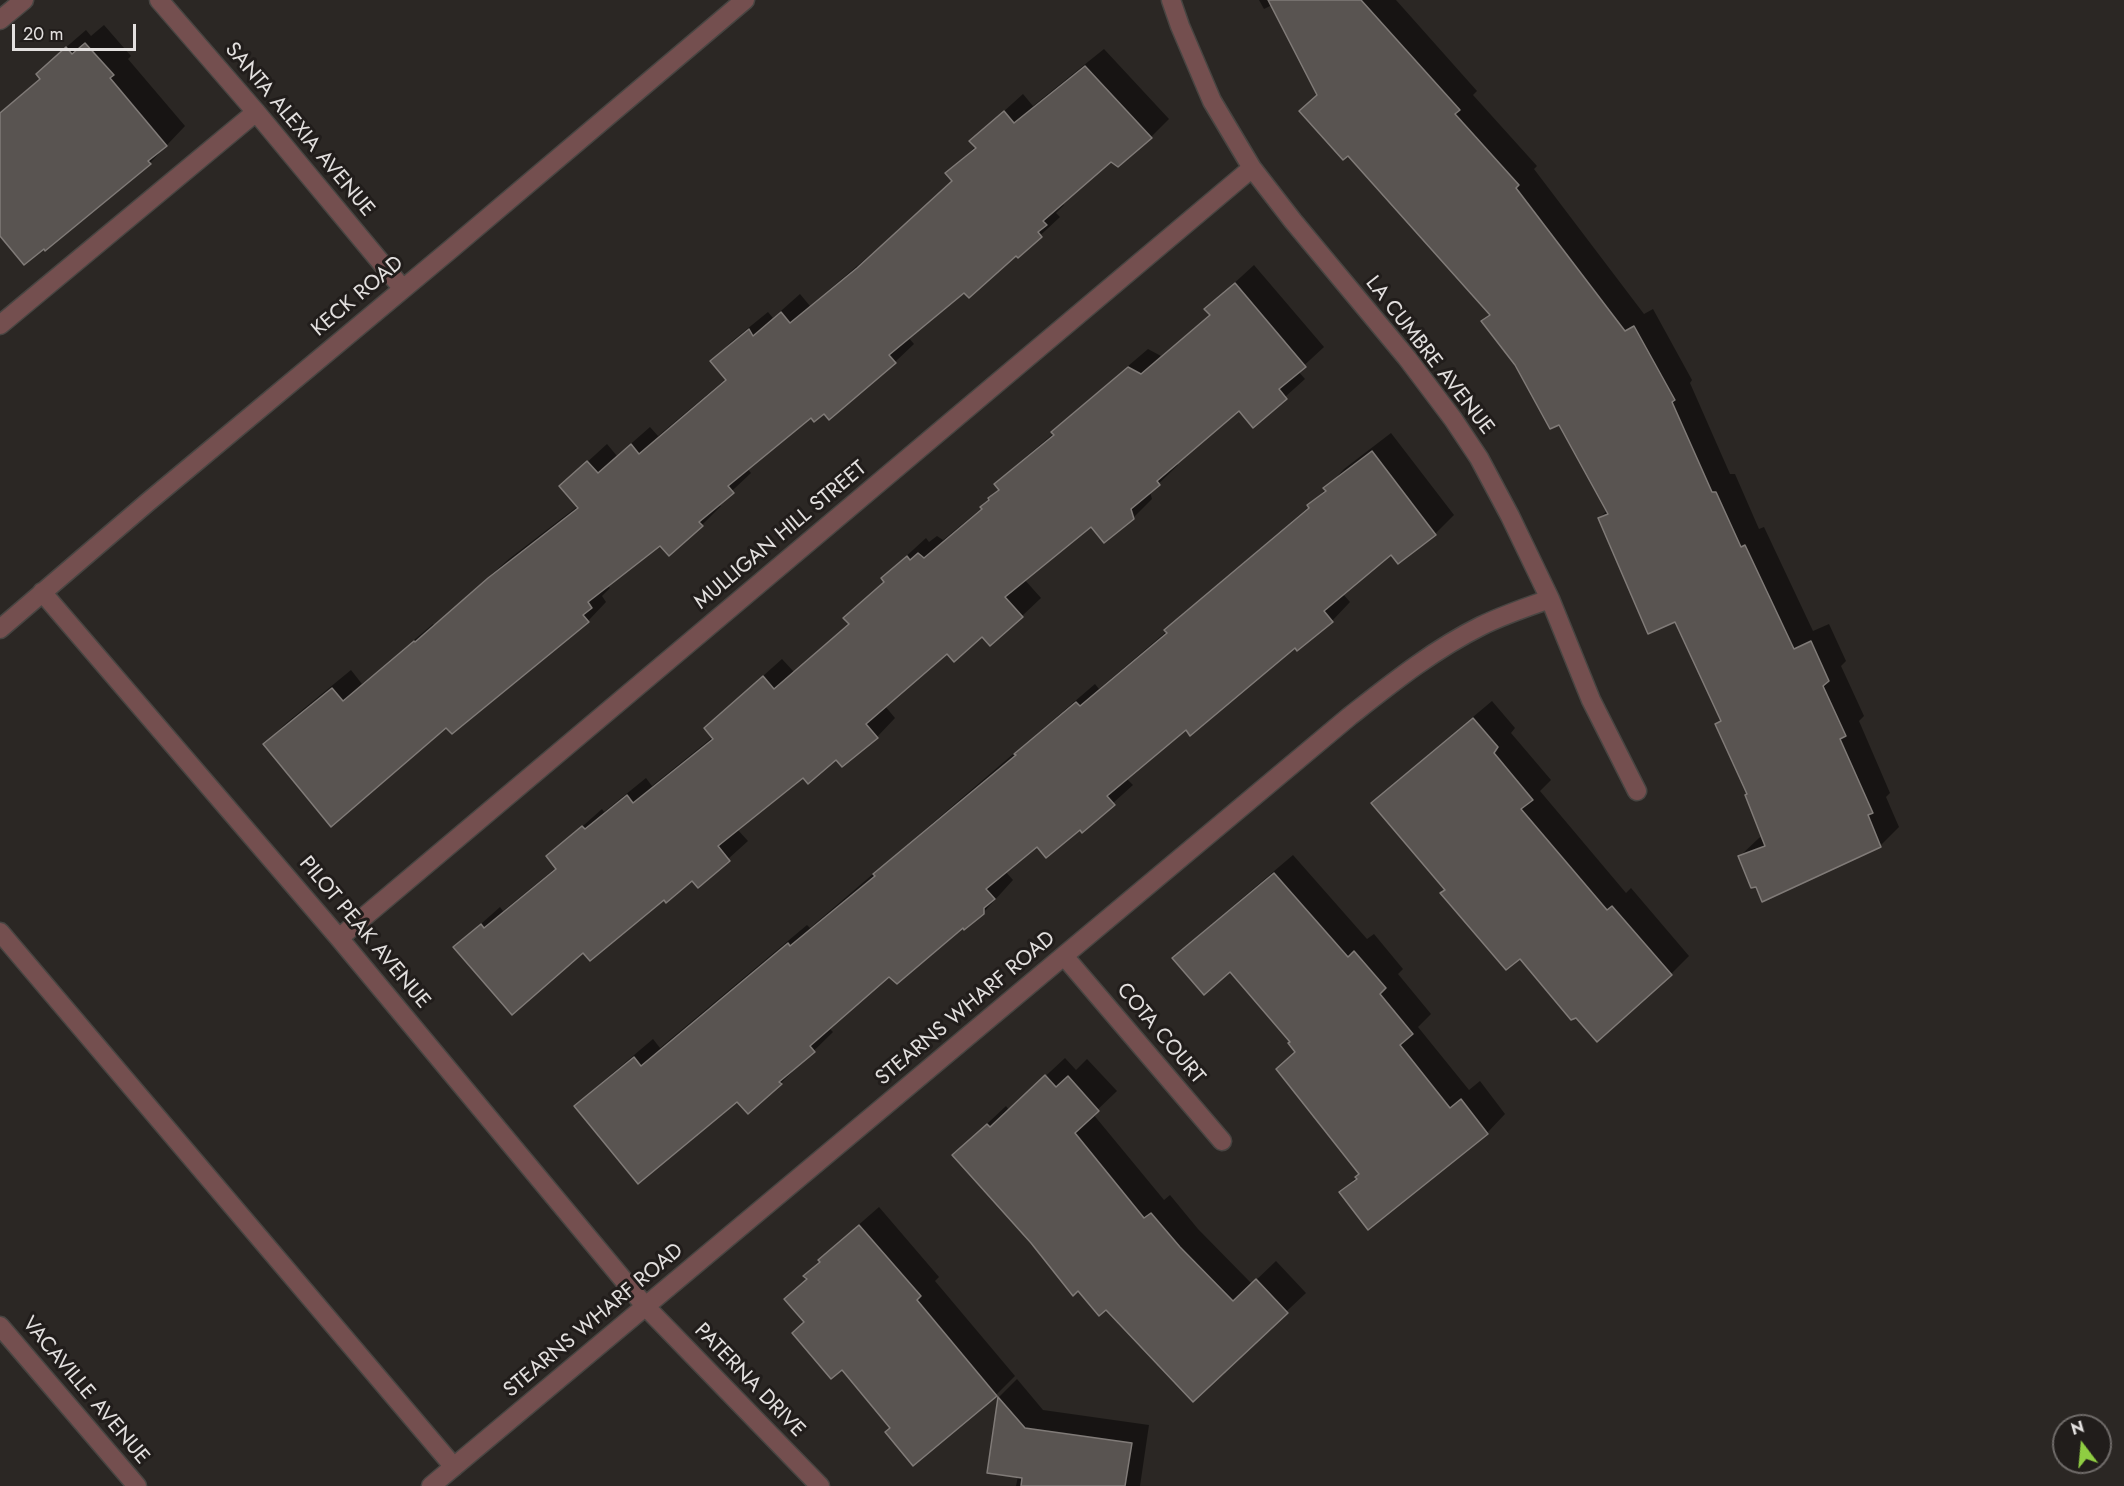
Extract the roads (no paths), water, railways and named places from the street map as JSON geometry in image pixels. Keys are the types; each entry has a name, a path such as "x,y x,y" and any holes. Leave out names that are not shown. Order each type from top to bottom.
{"street":[{"path":"0,20 24,0"},
{"name":"SANTA ALEXIA AVENUE","path":"159,0 404,289"},
{"name":"KECK ROAD","path":"0,629 745,0"},
{"name":"LA CUMBRE AVENUE","path":"1171,0 1180,27 1212,101 1252,168 1407,358 1453,419 1492,483 1550,599 1591,700 1637,791"},
{"path":"0,326 256,112"},
{"name":"MULLIGAN HILL STREET","path":"339,938 1252,168"},
{"name":"PILOT PEAK AVENUE","path":"42,592 339,938 646,1307"},
{"name":"STEARNS WHARF ROAD","path":"431,1486 1350,716 1409,670 1445,646 1480,627 1550,599"},
{"path":"0,932 454,1467"},
{"name":"COTA COURT","path":"1064,956 1222,1141"},
{"name":"PATERNA DRIVE","path":"646,1307 820,1486"},
{"name":"VACAVILLE AVENUE","path":"0,1326 137,1486"}]}
